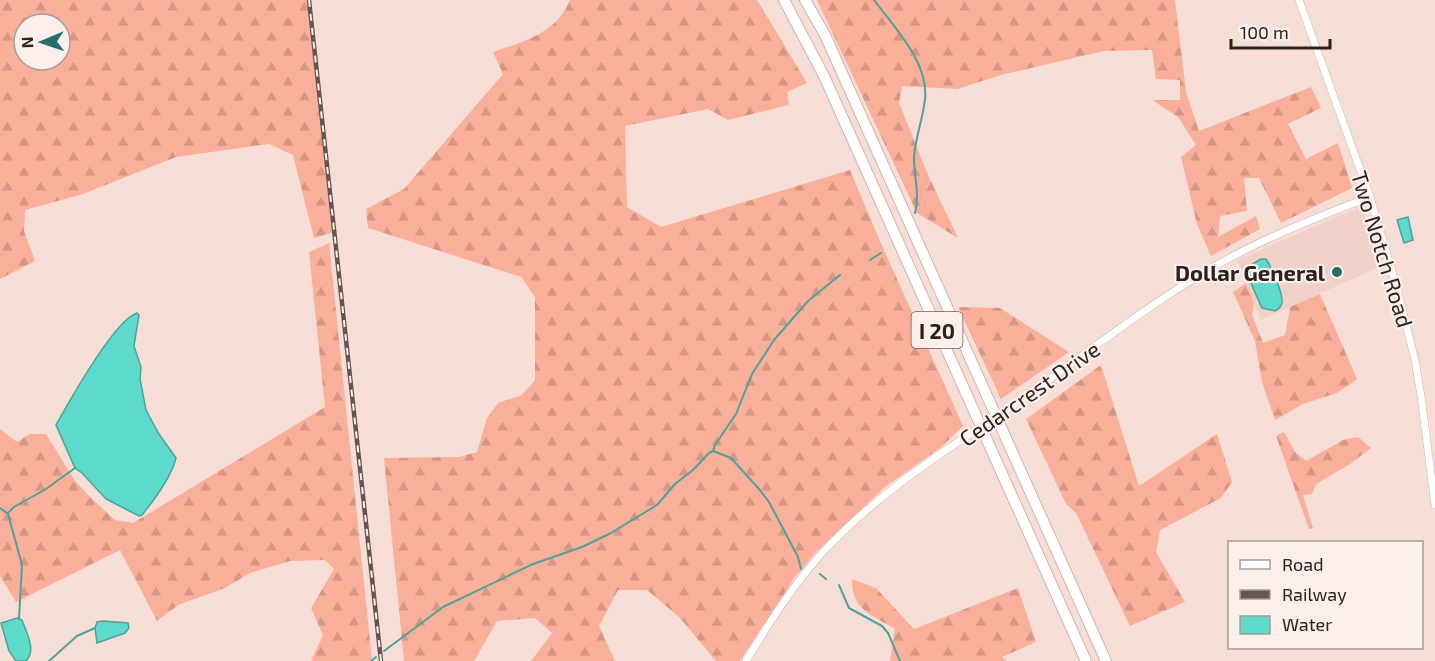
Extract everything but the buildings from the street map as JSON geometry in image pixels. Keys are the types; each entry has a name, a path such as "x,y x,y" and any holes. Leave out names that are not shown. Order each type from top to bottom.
{"highway":[{"name":"I 20","path":"784,0 824,75 1086,661"},
{"name":"I 20","path":"805,0 825,35 1106,661"}],"street":[{"name":"Two Notch Road","path":"1299,0 1370,197 1415,360 1435,505"},
{"name":"Cedarcrest Drive","path":"746,661 792,592 826,550 887,492 1134,319 1224,261 1258,244 1370,197"}],"shaded area":[{"path":"1362,206 1381,266 1261,320 1237,260"}],"green space":[{"path":"0,0 309,0 334,232 314,238 293,155 269,144 176,157 83,194 25,210 24,231 35,261 0,279"},
{"path":"570,0 757,0 807,83 787,92 789,105 728,120 708,109 625,126 627,207 661,227 850,170 963,426 940,448 885,487 816,552 795,577 740,661 716,661 679,617 647,590 618,590 599,626 615,661 531,661 552,633 535,618 497,621 474,661 404,661 384,458 459,457 477,452 487,418 498,403 522,395 535,380 535,297 521,277 368,228 366,209 404,189 503,74 493,52 538,35 557,21"},
{"path":"817,0 1175,0 1186,92 1199,131 1311,87 1321,108 1288,124 1306,159 1338,143 1352,188 1281,223 1259,178 1244,178 1247,211 1220,216 1218,237 1256,216 1260,229 1211,256 1197,224 1181,157 1196,145 1178,117 1152,100 1180,100 1180,80 1156,79 1152,50 1104,51 1001,75 957,89 902,86 899,103 928,175 958,238 917,213"},
{"path":"329,243 372,661 311,661 323,635 311,608 334,569 325,560 290,561 250,573 225,588 178,605 157,621 120,550 16,602 0,576 0,429 17,442 30,434 46,434 75,481 91,498 115,520 133,523 325,407 309,252"},
{"path":"1246,283 1254,303 1252,315 1263,343 1285,335 1290,307 1320,294 1357,379 1337,393 1303,404 1275,420 1262,382 1255,341 1233,292"},
{"path":"958,307 1000,308 1069,352 1001,399"},
{"path":"1101,365 1139,486 1217,434 1232,482 1221,498 1160,530 1156,552 1185,602 1130,626 1076,513 1066,504 1026,419"},
{"path":"1284,432 1295,452 1306,461 1343,440 1358,437 1371,448 1350,464 1316,484 1312,494 1303,495 1313,528 1309,529 1276,436"},
{"path":"852,579 876,588 914,629 1018,588 1036,642 1002,657 1006,661 890,661 895,629 859,605 855,598"}],"water":[{"path":"1408,217 1413,240 1404,243 1397,220"},
{"path":"1261,259 1266,259 1281,293 1282,305 1275,311 1262,308 1245,270"},
{"path":"137,313 139,315 134,346 141,367 140,379 146,410 176,458 162,488 139,516 106,499 75,468 56,425 105,345 127,319"},
{"path":"17,618 22,620 30,641 31,652 26,661 16,661 9,651 1,623"},
{"path":"97,622 128,623 129,628 125,633 97,643 95,628"}],"waterway":[{"path":"874,0 909,46 922,72 925,86 924,106 914,158 917,192 915,213"},
{"path":"870,260 881,253"},
{"path":"384,651 443,607 533,564 582,547 611,533 657,505 675,484 713,451 736,414 752,374 774,340 808,301 840,275"},
{"path":"713,451 731,458 769,502 798,557 801,569"},
{"path":"8,513 75,468"},
{"path":"0,508 8,514 22,565 19,619"},
{"path":"820,574 826,579"},
{"path":"839,585 849,608 882,626 888,633 900,661"},
{"path":"49,661 77,636 95,628"},
{"path":"371,661 376,657"}],"railway":[{"path":"309,0 381,661"}],"place":[{"name":"Dollar General","path":"1337,272"}]}
